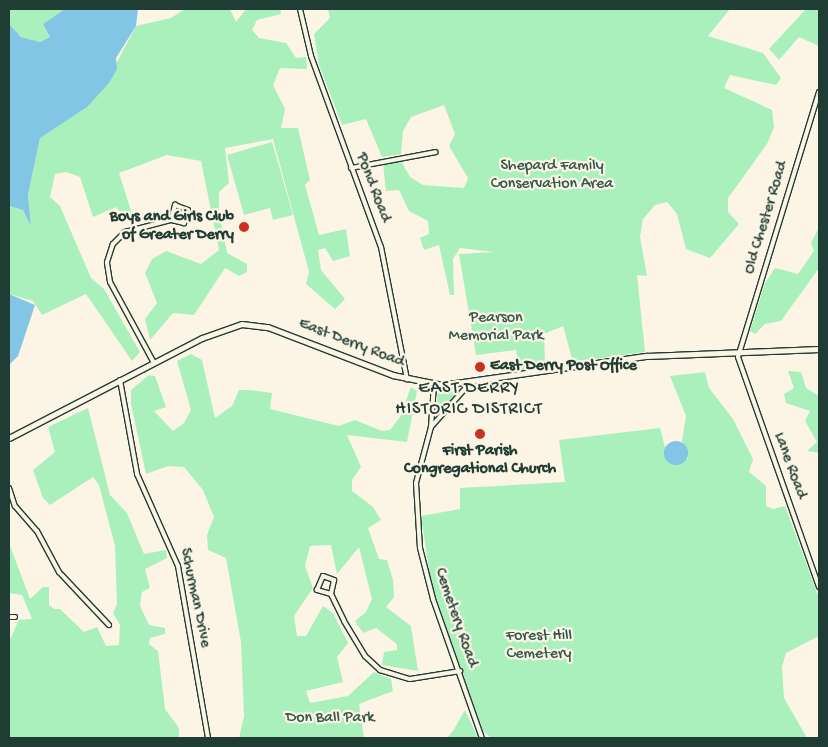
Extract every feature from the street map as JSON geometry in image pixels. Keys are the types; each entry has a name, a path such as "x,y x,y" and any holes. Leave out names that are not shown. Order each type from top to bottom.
{"street":[{"name":"Pond Road","path":"300,9 311,56 383,254 407,379"},
{"name":"Old Chester Road","path":"739,352 819,92"},
{"path":"351,168 436,152"},
{"path":"154,363 110,282 107,262 113,244 125,232 171,220 184,223 188,210 174,206 171,220"},
{"name":"East Derry Road","path":"9,438 221,329 252,324 407,379 434,384 469,384 623,359 819,349"},
{"name":"Lane Road","path":"739,352 744,376 819,587"},
{"name":"Schurman Drive","path":"120,380 137,474 178,566 208,738"},
{"name":"Cemetery Road","path":"434,384 431,427 416,483 420,548 432,599 460,671 482,738"},
{"path":"431,427 469,384"},
{"path":"9,488 15,506 37,531 59,572 109,625"},
{"path":"331,594 336,588 334,580 321,578 317,590 331,594 365,656 380,670 410,678 460,671"},
{"path":"9,617 15,617"}],"green space":[{"path":"9,9 65,9 43,24 50,37 40,42 21,37 9,24"},
{"path":"185,9 230,9 236,22 246,9 280,9 281,14 257,20 252,30 259,38 286,43 296,58 306,57 307,69 280,68 273,85 285,109 281,128 298,128 310,180 305,185 319,235 346,229 350,256 333,261 325,248 318,250 321,270 345,299 335,309 306,284 309,272 273,139 225,148 229,183 219,192 219,212 227,253 247,264 247,272 239,276 225,268 194,315 173,313 150,340 145,319 157,303 145,273 152,259 166,251 201,264 219,250 201,161 167,155 119,173 133,217 127,220 116,207 93,217 80,177 66,172 55,174 50,197 60,206 91,278 104,289 140,352 132,361 86,294 42,315 33,301 9,294 9,206 23,210 31,225 28,195 40,138 117,62 136,26 171,18"},
{"path":"328,9 730,9 708,36 763,53 781,78 776,85 730,75 724,88 772,110 774,127 767,144 728,198 728,212 739,224 710,258 686,249 677,214 667,202 655,205 643,219 640,237 647,276 637,275 645,352 573,362 563,326 544,334 545,361 535,368 521,371 516,350 476,355 459,254 494,252 460,248 453,259 454,295 450,295 439,245 424,250 420,238 429,234 428,221 409,211 399,190 386,191 383,163 400,159 410,177 423,185 464,188 468,178 449,146 455,134 444,105 411,117 403,131 401,154 382,157 366,119 342,125 319,65 314,34 330,18"},
{"path":"806,9 819,9 819,46 799,37 779,60 769,49"},
{"path":"272,142 293,215 273,220 270,208 244,215 227,155"},
{"path":"819,227 819,268 781,321 765,324 755,334 750,331 765,283 775,268 798,274 814,251 811,243"},
{"name":"Don Ball Park","path":"191,354 202,360 215,418 232,406 239,390 251,390 272,393 270,409 339,426 355,420 382,431 390,430 400,417 411,387 417,391 407,442 347,435 361,467 352,480 352,491 373,507 381,520 368,528 379,559 387,560 393,580 394,597 386,607 411,626 418,671 382,665 384,652 397,650 397,644 376,628 363,633 355,621 366,612 372,599 359,547 337,574 331,545 310,546 305,566 313,588 294,616 297,636 306,636 323,606 333,613 348,643 337,657 343,682 306,691 310,703 348,696 374,672 391,679 393,691 359,704 364,738 239,738 244,716 241,642 226,558 208,550 207,535 214,517 203,490 184,467 168,466 146,474 131,404 131,390 149,375 155,376 166,407 154,411 173,431 184,423 191,410 177,361"},
{"path":"788,371 801,372 806,388 819,396 819,453 807,451 817,442 805,421 810,411 786,403 784,394 794,388"},
{"name":"Forest Hill Cemetery","path":"705,372 709,388 733,419 753,459 749,472 766,486 766,506 773,509 785,506 819,598 819,636 786,653 782,667 784,698 807,738 491,738 483,731 431,583 421,516 460,509 460,488 565,482 559,440 660,428 665,447 688,459 682,441 686,416 670,376"},
{"path":"438,389 463,389 436,419"},
{"path":"88,408 110,495 127,513 144,554 166,550 167,558 145,569 150,588 142,592 140,606 149,625 165,628 165,634 150,638 149,644 158,651 165,709 179,728 179,738 9,738 9,641 19,620 32,619 22,595 9,593 9,543 30,599 43,587 49,587 49,605 54,609 60,609 84,632 97,627 106,646 119,645 120,625 113,613 117,604 115,546 99,485 93,477 50,505 43,498 33,470 55,452 48,427"},
{"path":"465,710 478,738 447,738 453,731"}],"water":[{"path":"65,9 138,9 136,26 116,58 117,69 109,83 87,107 40,138 28,195 31,226 23,210 9,206 9,24 21,37 40,42 50,37 43,24"},
{"path":"9,294 35,305 18,356 9,365"},
{"path":"676,441 681,442 687,448 687,458 681,464 676,465 671,464 665,458 664,453 665,448 671,442"}],"place":[{"name":"Boys and Girls Club of Greater Derry","path":"244,227"},
{"name":"East Derry Post Office","path":"480,367"},
{"name":"First Parish Congregational Church","path":"480,434"}],"district":[{"name":"EAST DERRY HISTORIC DISTRICT","path":"469,400"}],"park label":[{"name":"Shepard Family Conservation Area","path":"552,176"},
{"name":"Pearson Memorial Park","path":"496,328"}]}
